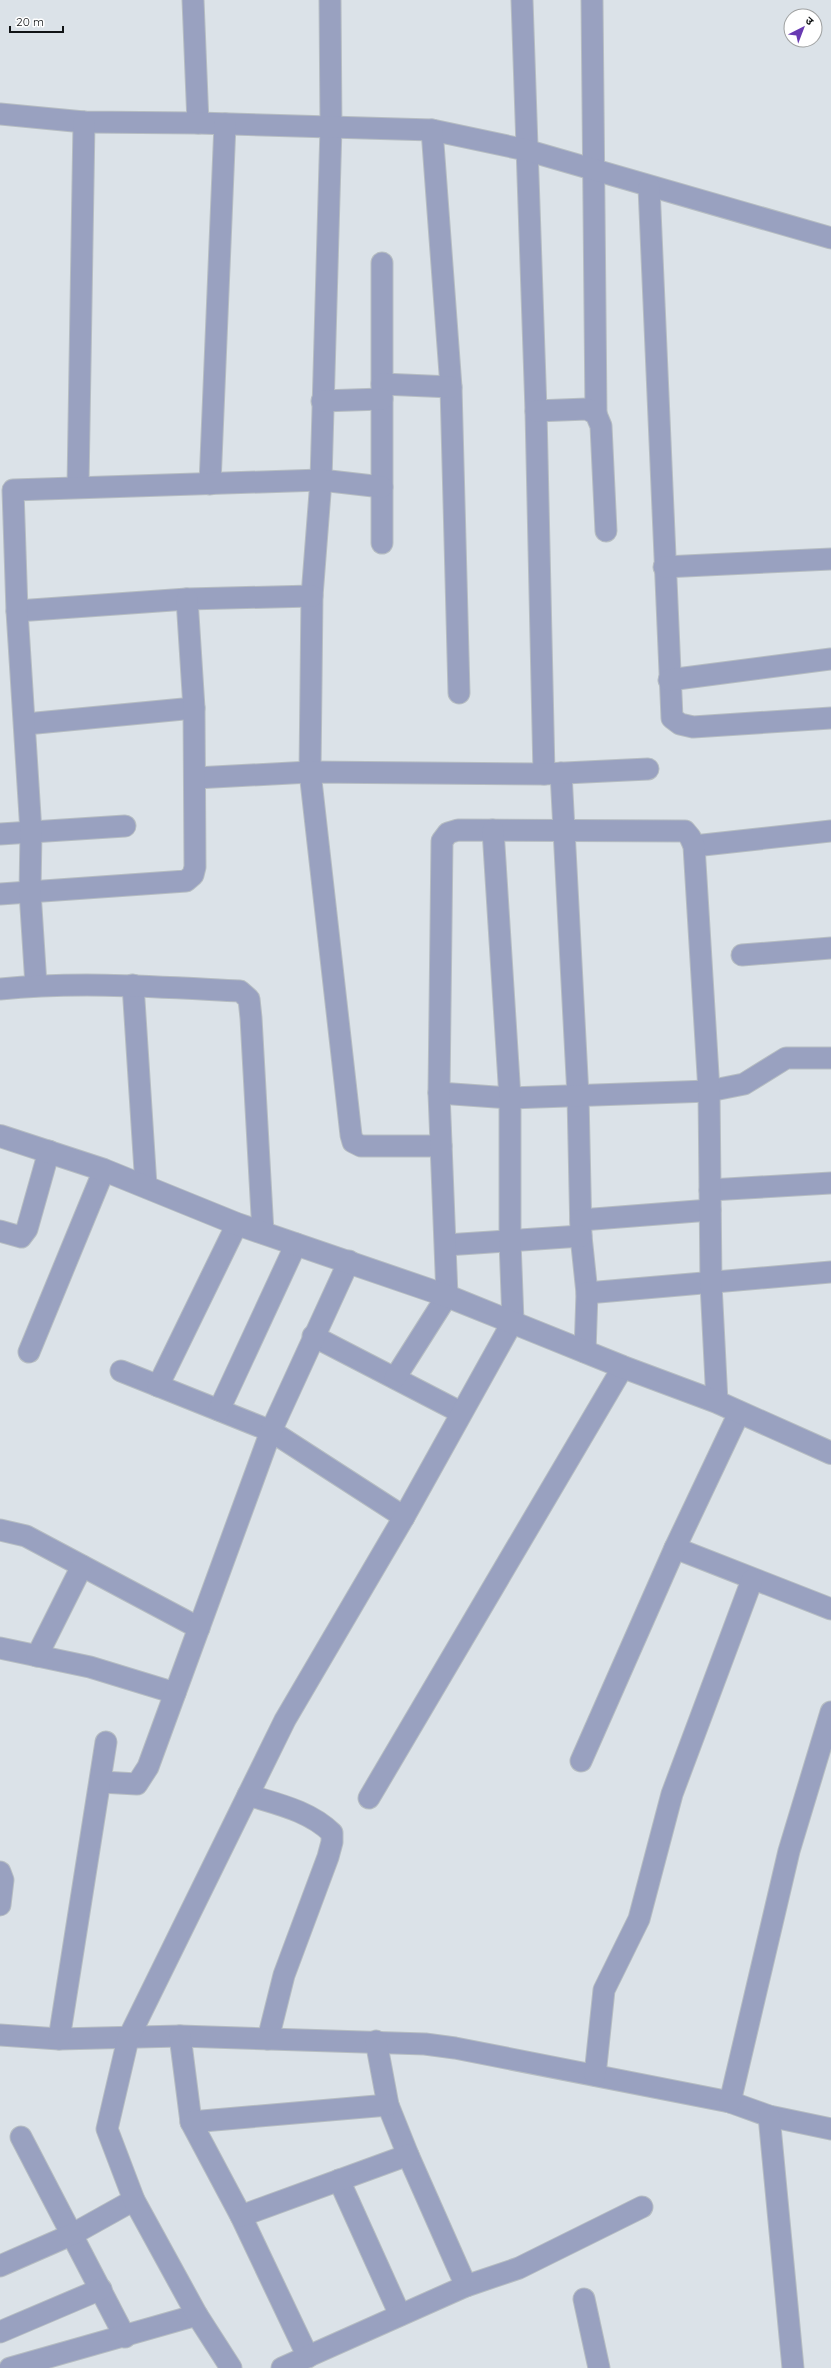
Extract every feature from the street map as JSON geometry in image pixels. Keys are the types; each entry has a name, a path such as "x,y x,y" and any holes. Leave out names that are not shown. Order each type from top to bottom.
{"street":[{"path":"193,0 198,123"},
{"path":"330,0 331,126 322,401 321,480 312,596 310,772 350,1135 353,1142 361,1146 441,1146"},
{"path":"522,0 536,411 553,773 564,830 578,1096 581,1228 586,1293 585,1352"},
{"path":"592,0 592,168 596,414 601,426 606,531"},
{"path":"0,114 84,122 331,126 432,130 526,150 592,168 649,187 831,238"},
{"path":"78,486 84,122"},
{"path":"210,484 225,124"},
{"path":"432,130 451,387 459,693"},
{"path":"649,187 664,567 672,718 680,724 693,727 831,718"},
{"path":"382,263 382,543"},
{"path":"322,401 382,392 451,387"},
{"path":"536,411 587,409 596,414"},
{"path":"36,985 30,892 31,832 26,724 6,490 78,486 210,484 321,480 382,487"},
{"path":"664,567 831,559"},
{"path":"17,611 187,599 312,596"},
{"path":"0,894 186,881 193,875 195,867 194,708 187,599"},
{"path":"669,680 831,659"},
{"path":"26,724 194,708"},
{"path":"194,778 310,772 553,773 648,769"},
{"path":"0,834 125,826"},
{"path":"395,1378 447,1296 439,1093 442,841 448,833 458,830 685,831 690,837 694,846 710,1091 711,1284 717,1402"},
{"path":"231,2368 197,2315 134,2200 107,2129 128,2039 285,1720 404,1517 460,1412 513,1321 510,1241 510,1098 493,830"},
{"path":"694,846 831,831"},
{"path":"742,955 831,948"},
{"path":"0,989 36,985 133,985 240,991 249,999 263,1233"},
{"path":"133,985 146,1186"},
{"path":"439,1093 510,1098 710,1091 744,1084 786,1058 831,1058"},
{"path":"0,1136 104,1170 237,1224 349,1261 513,1321 622,1367 717,1402 831,1453"},
{"path":"0,1232 21,1237 27,1229 49,1151"},
{"path":"29,1352 104,1170"},
{"path":"446,1245 510,1241 581,1228 710,1200 831,1183"},
{"path":"158,1386 237,1224"},
{"path":"219,1410 296,1244"},
{"path":"101,1782 137,1784 148,1767 270,1431 349,1261"},
{"path":"586,1293 711,1284 831,1272"},
{"path":"313,1336 460,1412"},
{"path":"368,1798 622,1367"},
{"path":"121,1371 270,1431 404,1517"},
{"path":"581,1760 675,1548 739,1413"},
{"path":"0,1530 26,1536 198,1628"},
{"path":"675,1548 752,1580 831,1609"},
{"path":"37,1656 82,1566"},
{"path":"595,2075 604,1990 639,1919 672,1794 752,1580"},
{"path":"0,1648 90,1667 175,1693"},
{"path":"730,2102 790,1851 831,1712"},
{"path":"59,2039 101,1782 106,1742"},
{"path":"248,1795 301,1812 317,1821 332,1833 332,1842 328,1858 284,1975 268,2038"},
{"path":"0,1872 3,1880 0,1905"},
{"path":"0,2035 59,2039 128,2039 180,2036 376,2041 455,2048 730,2102 769,2116 831,2129"},
{"path":"180,2036 191,2122 242,2216 308,2357"},
{"path":"376,2041 388,2105 408,2155 466,2286"},
{"path":"191,2122 388,2105"},
{"path":"769,2116 793,2368"},
{"path":"21,2137 73,2234 125,2337"},
{"path":"242,2216 408,2155"},
{"path":"339,2180 400,2315"},
{"path":"0,2266 73,2234 134,2200"},
{"path":"282,2368 466,2286 519,2268 642,2207"},
{"path":"0,2332 101,2289"},
{"path":"584,2299 599,2368"},
{"path":"10,2368 125,2337 197,2315"}]}
